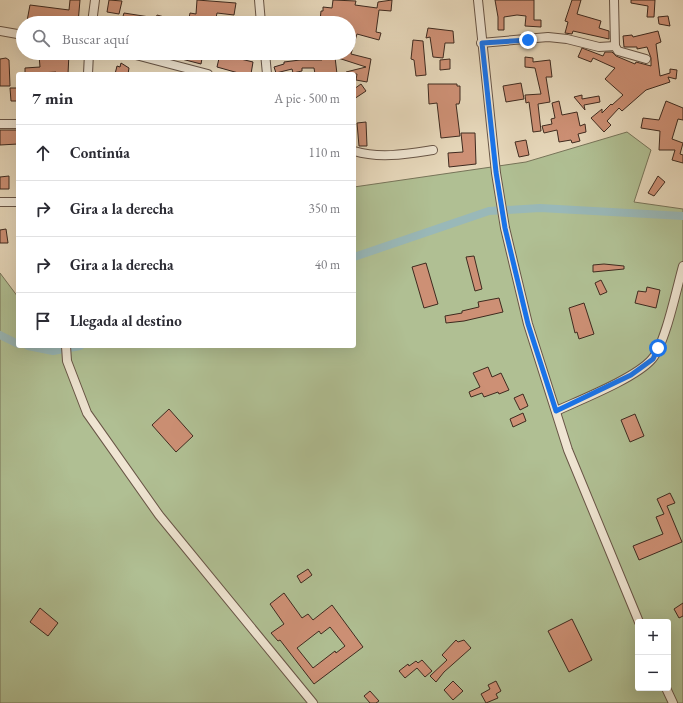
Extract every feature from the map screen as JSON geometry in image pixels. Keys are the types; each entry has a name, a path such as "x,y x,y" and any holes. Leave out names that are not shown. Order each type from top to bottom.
{"street":[{"path":"93,16 95,0"},
{"path":"259,0 261,16"},
{"path":"478,0 496,172 505,228 528,324 568,450 638,619"},
{"path":"614,0 615,46 618,51 646,59"},
{"path":"0,31 16,34"},
{"path":"482,43 548,37 567,39 599,47 615,46"},
{"path":"88,72 89,60"},
{"path":"155,60 200,72"},
{"path":"266,60 267,72"},
{"path":"0,124 16,124"},
{"path":"356,151 377,155 406,154 433,150"},
{"path":"0,202 16,202"},
{"path":"556,411 631,375 653,359 663,336 683,266"},
{"path":"66,348 67,361 87,413 159,515 313,703"},
{"path":"667,691 673,703"}],"green space":[{"path":"627,132 651,150 634,202 683,209 683,703 0,703 0,273 16,294 16,348 356,348 356,187 526,162"}],"building":[{"path":"70,0 80,0 79,16 28,16 30,5 69,10"},
{"path":"109,0 122,1 119,14 107,12"},
{"path":"197,0 236,3 234,15 217,13 216,16 189,16 190,13 196,14"},
{"path":"333,0 356,1 355,5 377,8 378,2 392,0 391,11 379,10 376,32 381,33 379,40 357,34 356,37 356,16 320,16 323,7 332,8"},
{"path":"495,0 534,0 534,20 541,20 541,27 525,26 526,16 517,15 504,17 504,30 498,30 498,17"},
{"path":"572,0 581,0 577,14 601,21 599,28 609,31 609,39 573,31 572,34 565,33 568,22 565,21"},
{"path":"631,0 655,0 654,17 647,17 648,6 631,3"},
{"path":"124,13 143,16 123,16"},
{"path":"668,16 670,26 659,24 658,17"},
{"path":"428,28 453,31 454,43 445,43 443,58 433,57 430,37 426,38"},
{"path":"658,31 661,42 656,44 660,76 670,73 670,69 677,70 676,79 668,77 670,82 646,90 622,111 619,108 607,121 611,125 604,132 591,118 602,109 602,113 623,95 605,79 615,68 593,58 591,62 578,57 582,48 603,56 605,52 612,52 616,56 635,64 636,62 651,66 651,58 647,47 637,49 637,47 624,47 623,36 632,35 633,37"},
{"path":"413,40 423,41 426,75 416,76 414,60 411,59"},
{"path":"356,55 371,59 367,82 356,80 356,72 346,72 366,67 344,60 356,60"},
{"path":"525,57 533,58 533,62 550,60 552,77 546,77 550,102 538,104 541,131 533,132 529,102 526,103 525,95 541,94 535,68 525,67"},
{"path":"6,58 9,60 10,86 0,86 0,59"},
{"path":"450,59 450,69 440,70 440,60"},
{"path":"39,60 69,60 68,72 25,72 25,68 40,67"},
{"path":"185,60 202,60 201,64"},
{"path":"219,60 245,60 253,62 251,72 235,72 217,67"},
{"path":"300,60 335,60 337,72 315,72 314,68 302,68 302,71 298,72 293,72 292,69 276,72 274,67 284,64 284,62"},
{"path":"121,63 129,68 128,72 116,72 117,66 120,67"},
{"path":"521,83 524,99 506,102 503,86"},
{"path":"361,84 366,91 356,98 356,88"},
{"path":"428,84 457,84 457,86 460,86 460,100 459,104 456,104 460,136 441,138 437,103 429,104"},
{"path":"10,88 16,88 16,101 11,101"},
{"path":"582,95 582,99 599,96 600,102 584,105 585,110 574,97"},
{"path":"559,101 562,115 577,112 580,126 585,124 586,132 578,134 580,141 572,143 571,140 559,142 557,130 544,133 542,126 552,124 551,119 555,118 552,103"},
{"path":"666,101 683,108 683,120 678,119 672,139 683,143 680,154 683,155 683,163 672,160 675,150 659,150 660,131 641,128 643,118 659,120"},
{"path":"366,122 367,146 359,146 357,123"},
{"path":"0,130 16,130 16,144 0,145"},
{"path":"461,133 475,133 476,164 449,167 448,153 463,152"},
{"path":"526,140 529,155 519,157 515,142"},
{"path":"9,176 9,189 0,189 0,177"},
{"path":"658,176 665,182 654,196 648,193"},
{"path":"6,229 8,243 0,243 0,230"},
{"path":"474,256 482,289 475,291 466,257"},
{"path":"426,263 438,304 424,308 412,267"},
{"path":"604,264 624,266 624,269 593,272 593,265"},
{"path":"601,280 607,292 600,295 595,283"},
{"path":"647,287 660,290 656,308 635,303 638,291 646,292"},
{"path":"499,298 503,312 464,321 446,323 445,316 462,313 462,311 479,307 478,302"},
{"path":"584,303 594,334 579,339 577,332 575,333 569,308"},
{"path":"488,367 492,377 501,373 509,390 484,397 482,393 471,397 469,392 480,387 473,373"},
{"path":"523,394 528,406 520,410 514,398"},
{"path":"169,409 193,436 176,452 152,425"},
{"path":"523,413 526,421 513,427 510,419"},
{"path":"635,414 644,436 630,442 621,420"},
{"path":"670,493 675,503 667,506 682,542 639,560 633,546 663,534 656,517 664,514 657,499"},
{"path":"308,569 312,575 301,583 297,576"},
{"path":"284,593 302,618 308,614 313,620 332,605 363,647 314,684 280,640 278,641 271,633 284,624 270,604","holes":["330,627 345,646 336,653 335,651 313,668 297,648 319,631 321,634"]},
{"path":"683,603 683,616 679,618 674,609"},
{"path":"40,608 58,623 48,636 30,622"},
{"path":"572,619 592,660 569,672 548,631"},
{"path":"456,640 458,642 464,640 471,648 444,672 436,682 430,676 447,660 442,655"},
{"path":"422,660 432,671 425,677 417,668 405,678 399,671 408,664 409,666 416,661 418,663"},
{"path":"453,681 463,691 453,700 444,690"},
{"path":"496,681 501,691 496,694 498,698 486,703 481,694 490,689 488,685"},
{"path":"370,691 379,701 376,703 370,703 364,696"}],"waterway":[{"path":"356,256 489,211 540,208 683,216"},
{"path":"0,335 16,343"},
{"path":"38,348 53,351 69,348"}],"route":[{"path":"528,40 482,43 496,172 505,228 528,324 556,411 631,375 653,359 658,348"}]}
